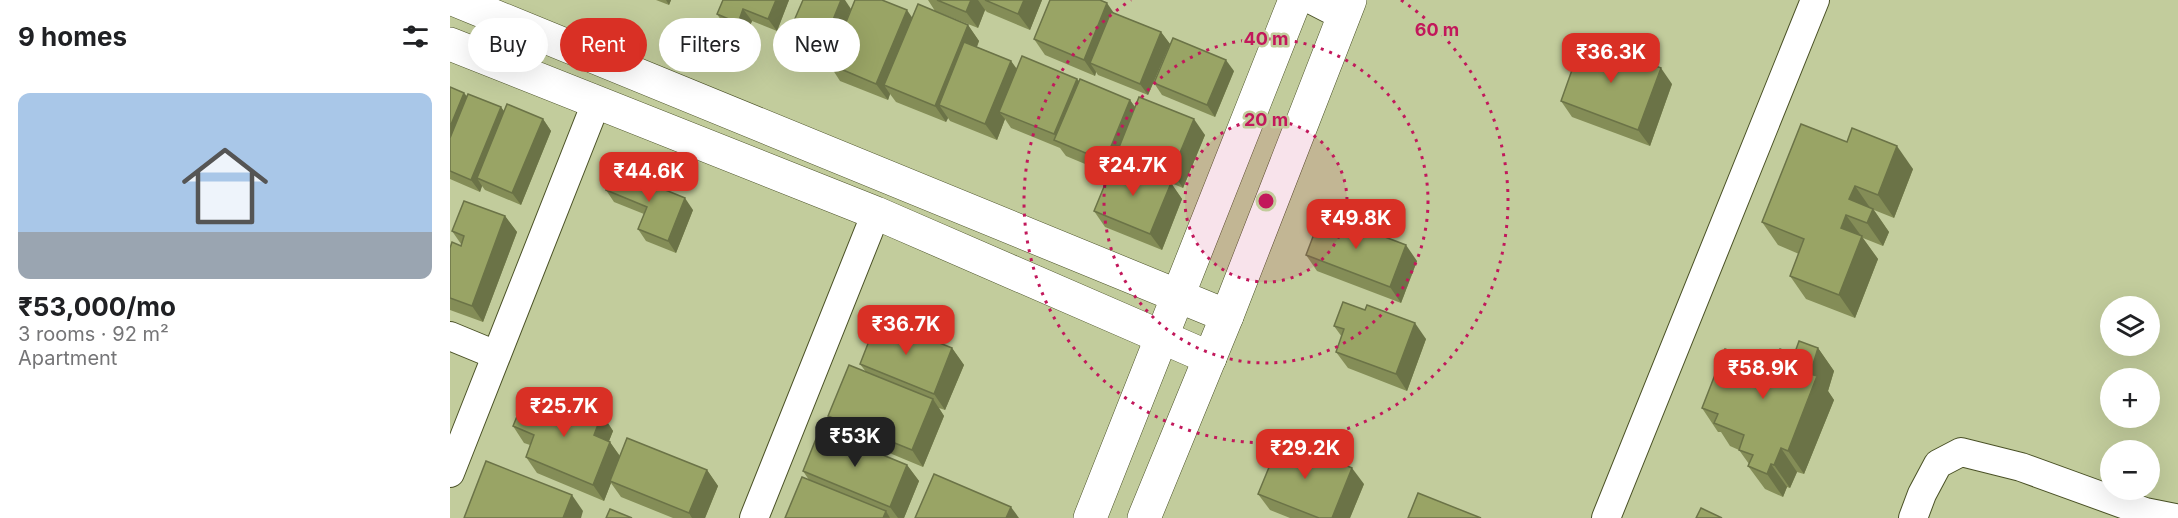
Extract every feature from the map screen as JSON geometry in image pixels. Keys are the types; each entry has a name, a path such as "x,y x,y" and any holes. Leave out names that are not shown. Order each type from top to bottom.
{"street":[{"path":"455,0 1227,316"},
{"path":"1090,518 1295,0"},
{"path":"1144,518 1227,316 1347,8 1312,0"},
{"path":"1606,518 1815,0"},
{"path":"450,44 876,213 1210,358"},
{"path":"450,473 596,103"},
{"path":"754,518 876,213"},
{"path":"450,336 496,355"},
{"path":"1913,518 1922,494 1938,464 1961,452 2021,466 2145,512 2175,518"}],"building":[{"path":"723,0 776,0 768,19 743,9 740,18 726,18 717,14"},
{"path":"803,0 841,0 834,18 795,18"},
{"path":"855,0 882,0 907,10 876,84 848,72 860,72 860,18 848,18"},
{"path":"937,0 971,0 966,12"},
{"path":"985,0 1024,0 1018,14"},
{"path":"1050,0 1100,0 1107,3 1084,60 1034,39"},
{"path":"918,4 968,25 935,106 884,85"},
{"path":"1111,12 1161,32 1140,84 1090,63"},
{"path":"1173,38 1226,60 1207,105 1154,83"},
{"path":"1583,39 1661,68 1638,130 1561,101"},
{"path":"964,42 1011,61 985,124 939,105"},
{"path":"1022,56 1077,79 1054,134 999,112"},
{"path":"1080,79 1130,100 1105,161 1054,140"},
{"path":"450,87 464,93 450,127"},
{"path":"468,94 501,107 471,180 450,171 450,138"},
{"path":"1139,97 1194,119 1172,172 1118,150"},
{"path":"507,104 543,119 512,193 477,178"},
{"path":"1801,124 1847,142 1852,128 1897,146 1878,195 1855,186 1849,199 1873,209 1867,223 1846,215 1841,228 1862,236 1839,295 1790,276 1804,239 1762,222"},
{"path":"1115,160 1171,183 1150,234 1094,211"},
{"path":"614,169 685,198 668,241 638,229 647,207 606,190"},
{"path":"464,201 505,216 472,306 450,298 450,248 452,242 461,246 464,236 452,231"},
{"path":"1322,213 1406,245 1390,287 1306,255"},
{"path":"1343,302 1365,310 1367,305 1415,323 1396,374 1336,352 1344,329 1334,326"},
{"path":"878,318 952,348 934,394 860,364"},
{"path":"1799,341 1818,348 1810,374 1817,376 1788,451 1781,448 1774,465 1771,464 1767,474 1748,466 1753,455 1739,450 1744,435 1714,423 1718,414 1702,408 1725,349 1754,360 1756,355 1774,362 1780,349 1794,355"},
{"path":"849,365 933,399 912,450 828,416"},
{"path":"541,390 556,395 551,406 576,416 580,406 602,414 594,435 610,442 593,485 526,457 534,435 513,426 523,402 535,407"},
{"path":"820,429 907,465 890,507 803,471"},
{"path":"627,438 707,470 689,513 610,481"},
{"path":"1281,438 1352,468 1332,518 1319,518 1258,494"},
{"path":"486,461 572,495 563,518 464,518"},
{"path":"934,474 1011,507 1006,518 915,518"},
{"path":"802,477 886,511 883,518 785,518"},
{"path":"1418,493 1481,518 1408,518"},
{"path":"1701,508 1722,518 1696,518"},
{"path":"610,509 632,518 606,518"}]}
